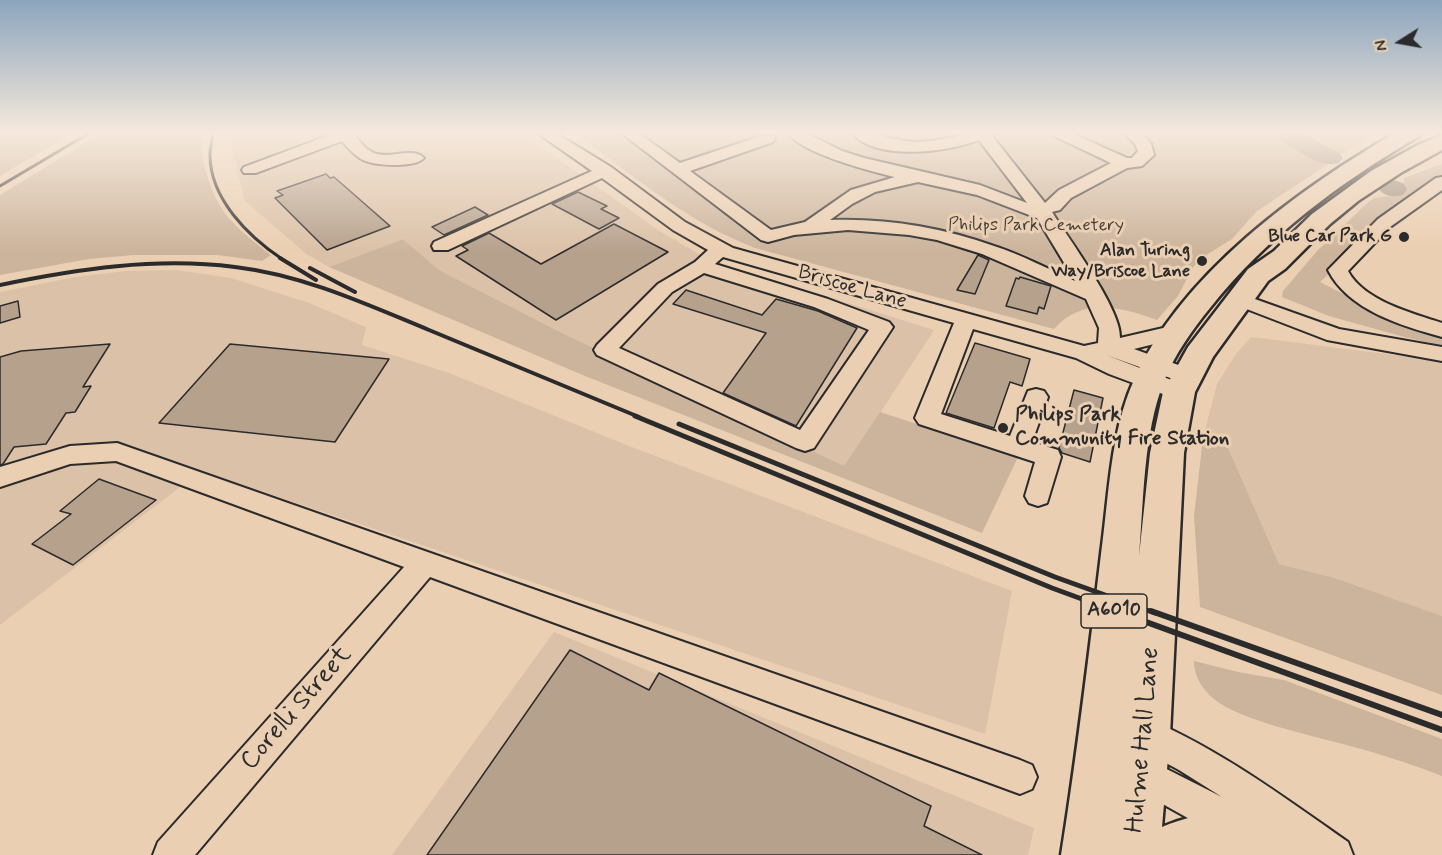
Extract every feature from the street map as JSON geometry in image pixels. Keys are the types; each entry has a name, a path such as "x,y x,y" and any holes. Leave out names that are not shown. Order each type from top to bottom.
{"highway":[{"name":"A6010","path":"1168,378 1176,332 1230,268 1301,204 1345,172"},
{"name":"A6010","path":"1168,378 1199,354 1258,275 1271,268 1314,225 1351,194 1384,172"},
{"name":"Hulme Hall Lane","path":"1086,855 1130,469 1168,378"},
{"name":"Hulme Hall Lane","path":"1134,855 1145,755 1166,474 1168,378"},
{"path":"1157,855 1187,841 1210,837 1229,837 1248,841 1283,855"}],"street":[{"path":"441,246 603,172"},
{"name":"Briscoe Lane","path":"606,172 703,242 720,249 966,320 1084,353 1176,332"},
{"path":"683,172 768,236 812,225 872,227 926,233 987,249 1019,269 1094,295"},
{"path":"900,172 978,190 1042,212 1054,206 1065,194 1107,172"},
{"path":"1011,172 1042,212 1094,295 1110,328 1108,347 1168,378"},
{"path":"812,225 845,200 868,187 904,180 928,179"},
{"path":"1442,182 1384,223 1338,270 1346,284 1371,301 1392,312 1442,330"},
{"path":"702,266 821,303 882,327 805,442 605,350 665,288 702,266 720,249"},
{"path":"821,303 838,283"},
{"path":"1238,300 1335,335 1442,354"},
{"path":"966,320 927,418 1049,457 1038,496"},
{"path":"1084,353 1117,369 1168,378"},
{"path":"1018,448 1036,398"},
{"path":"0,477 66,454 90,451 117,452 1020,777"},
{"name":"Corelli Street","path":"171,855 424,564"},
{"path":"1101,734 1145,755 1222,816 1288,855"},
{"path":"1145,755 1202,765 1269,807 1335,855"}],"shaded area":[{"path":"237,172 577,172 658,230 707,259 934,330 845,467 564,334 439,270 403,239 329,267 305,253 245,201"},
{"path":"177,270 231,278 309,303 366,327 362,345 449,373 629,446 1012,591 985,734 201,471 0,625 0,292 75,277 126,271"},
{"path":"1251,337 1442,361 1442,616 1335,578 1279,564 1222,434 1203,438 1217,384 1236,354"},
{"path":"554,632 1034,828 1028,855 392,855"}],"green space":[{"path":"38,172 207,172 215,197 229,218 271,255 262,261 217,255 134,255 89,259 0,275 0,195"},
{"name":"Philips Park Cemetery","path":"627,172 1316,172 1257,211 1232,239 1203,257 1193,267 1178,296 1157,320 1130,311 1089,309 1077,312 1054,329 755,248 708,226"},
{"path":"1421,172 1442,172 1442,178 1427,184 1320,282 1367,306 1442,334 1442,346 1329,316 1282,297 1283,291 1318,250 1374,198 1390,196 1404,186 1404,178"},
{"path":"403,239 439,270 564,334 844,466 880,412 1018,457 982,533 585,376 329,267"},
{"path":"1222,434 1279,564 1335,578 1442,616 1442,695 1200,607 1194,516 1203,438"},
{"path":"1194,661 1284,680 1442,739 1442,776 1385,756 1276,726 1238,713 1219,703 1203,688 1196,675"}],"building":[{"path":"326,174 330,178 334,177 390,226 327,250 275,198 283,195 277,191"},
{"path":"578,192 607,206 601,209 619,218 599,229 552,204"},
{"path":"475,207 488,215 444,235 432,227"},
{"path":"614,224 668,252 556,320 456,256 468,250 462,246 489,233 541,264"},
{"path":"978,255 989,260 975,294 957,290"},
{"path":"1020,277 1051,286 1044,309 1039,307 1037,314 1006,306 1016,278"},
{"path":"686,290 762,315 776,299 818,311 857,328 796,426 723,393 766,333 673,304"},
{"path":"18,301 20,317 0,323 0,306"},
{"path":"975,343 1030,359 1022,386 1010,382 994,428 946,413"},
{"path":"110,344 83,387 91,386 75,412 66,413 46,444 14,447 0,465 0,357 21,351"},
{"path":"230,344 389,359 335,442 159,423"},
{"path":"1074,390 1103,398 1090,462 1062,453 1059,448"},
{"path":"99,479 156,500 73,565 32,544 71,514 60,511"},
{"path":"570,650 649,690 659,673 931,806 924,826 982,855 427,855"}],"waterway":[{"path":"1390,187 1394,189"}],"railway":[{"path":"0,186 24,172"},
{"path":"212,172 224,201 234,215 257,240 282,259"},
{"path":"280,258 316,280"},
{"path":"0,285 58,274 146,264 205,264 260,271 310,284 358,301 639,417"},
{"path":"310,268 355,292"},
{"path":"635,416 1052,588 1120,613"},
{"path":"679,424 1055,577 1155,613"},
{"path":"1116,611 1442,730"},
{"path":"1151,611 1442,715"}],"place":[{"name":"Blue Car Park G","path":"1404,237"},
{"name":"Alan Turing Way/Briscoe Lane","path":"1202,261"},
{"name":"Philips Park Community Fire Station","path":"1003,428"}]}
